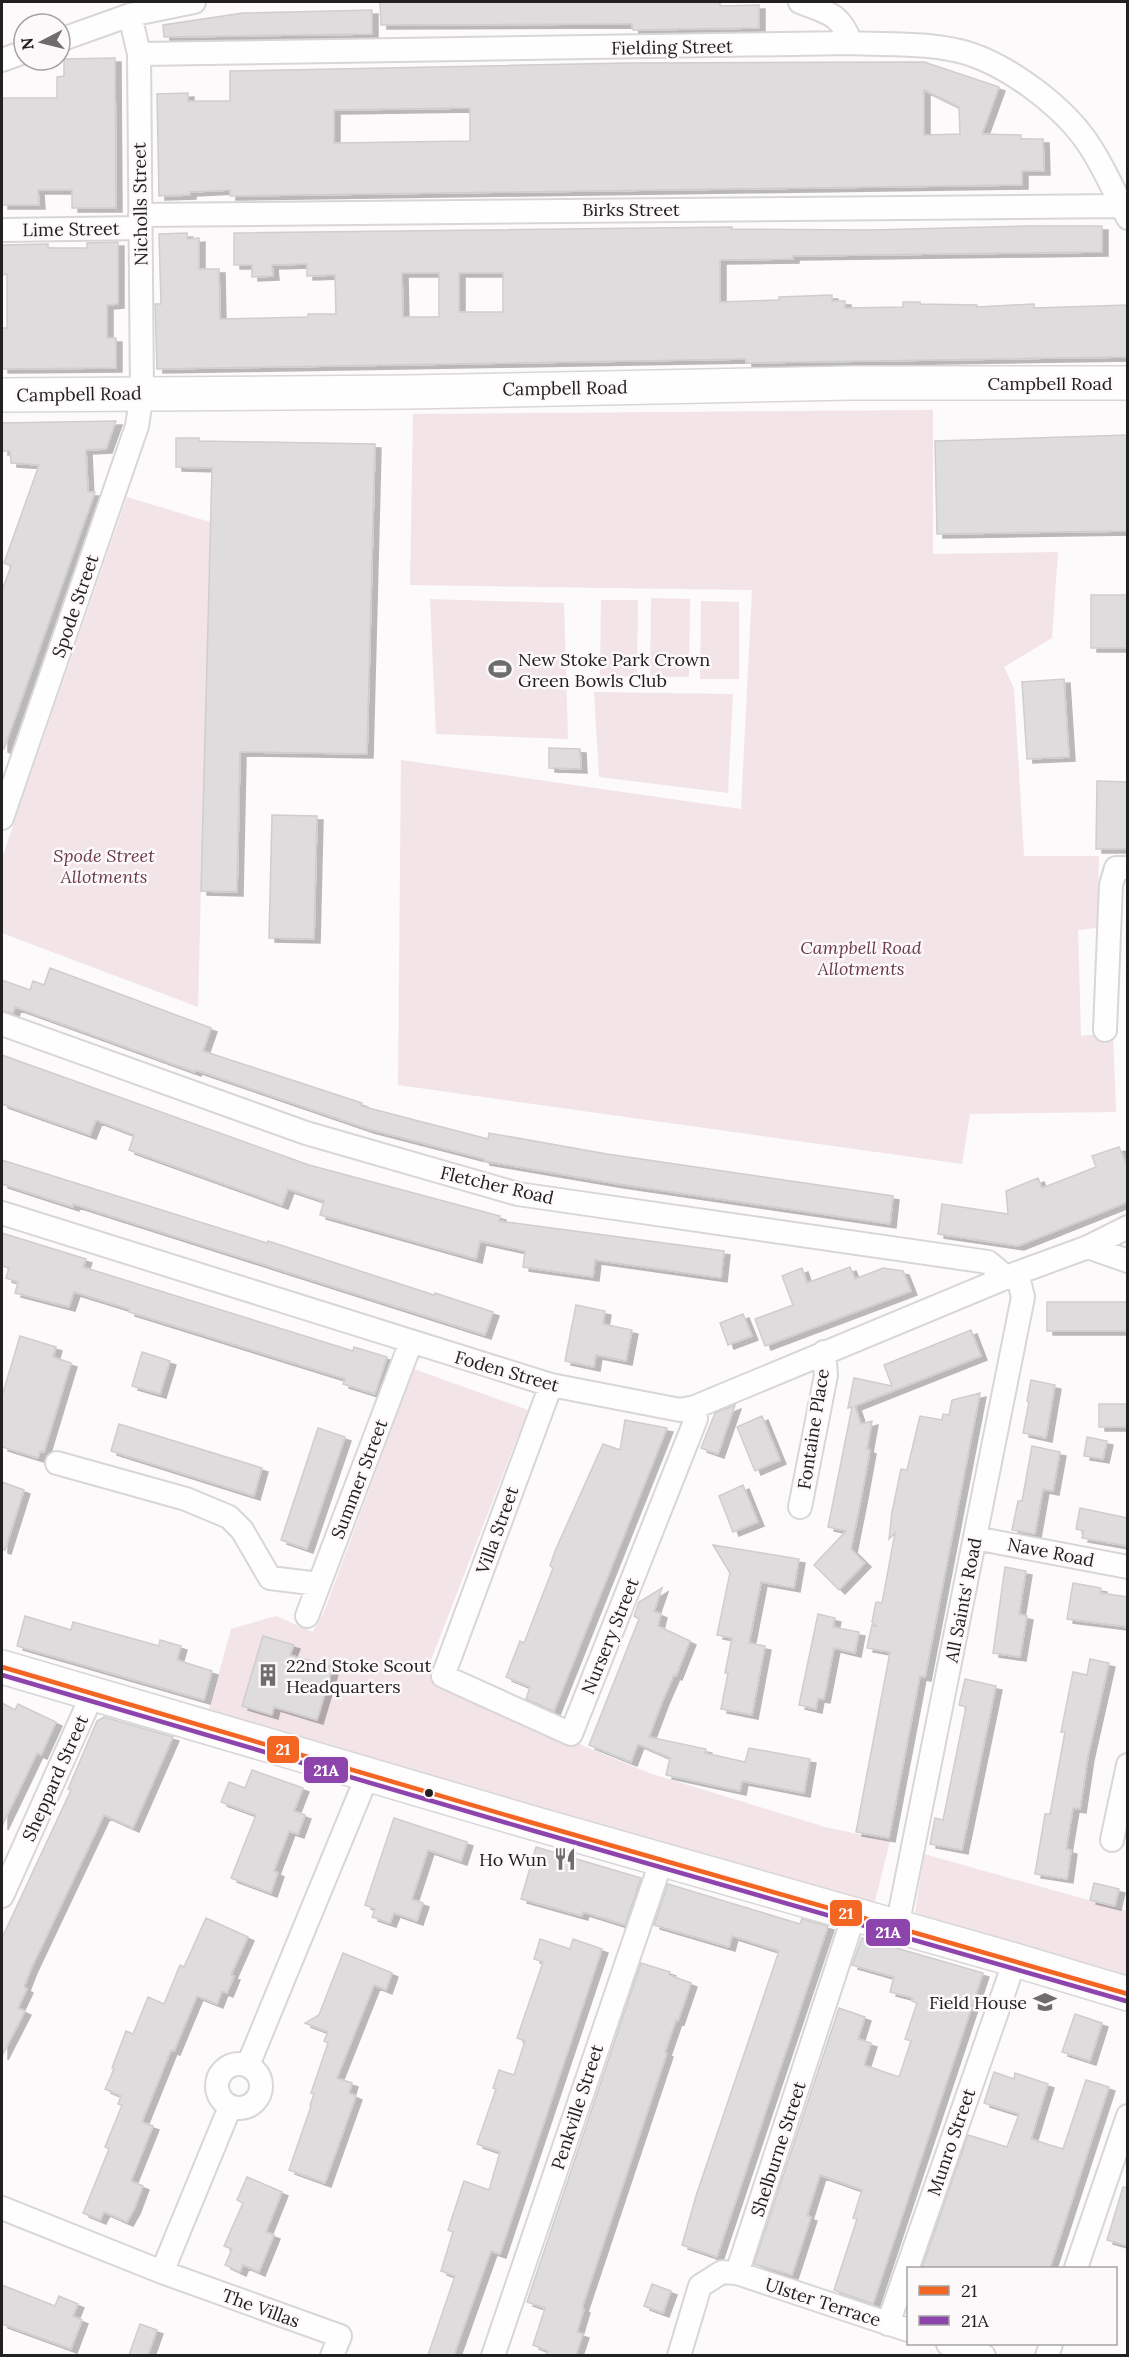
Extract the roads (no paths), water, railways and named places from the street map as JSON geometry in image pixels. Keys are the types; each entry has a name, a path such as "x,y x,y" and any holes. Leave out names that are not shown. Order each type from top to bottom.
{"main road":[{"name":"Campbell Road","path":"2,394 409,392 850,382 1128,383"},
{"path":"2,1666 1128,1994"}],"street":[{"path":"72,36 130,15 194,2"},
{"path":"800,2 837,18 846,28 851,43"},
{"name":"Nicholls Street","path":"130,15 139,54 142,393"},
{"name":"Fielding Street","path":"139,54 851,43 926,46 969,54 990,63 1047,98 1069,119 1090,145 1124,212"},
{"name":"Birks Street","path":"140,222 1124,212"},
{"name":"Lime Street","path":"2,230 140,222"},
{"name":"Spode Street","path":"2,818 137,426 142,393"},
{"path":"1105,1030 1111,885 1116,868 1128,868"},
{"name":"Fletcher Road","path":"2,1024 306,1133 518,1194 987,1262 1011,1275"},
{"name":"Foden Street","path":"2,1213 551,1385 680,1410 695,1407 1011,1275 1088,1246 1128,1227"},
{"path":"1088,1246 1128,1261"},
{"name":"All Saints' Road","path":"897,1927 1023,1297 1011,1275"},
{"name":"Summer Street","path":"307,1616 411,1342"},
{"name":"Fontaine Place","path":"800,1507 826,1375 824,1352"},
{"name":"Villa Street","path":"443,1676 551,1385"},
{"name":"Nursery Street","path":"443,1676 570,1734 696,1419 695,1407"},
{"path":"57,1462 186,1499 229,1517 242,1530 270,1578 319,1584"},
{"name":"Nave Road","path":"975,1538 1128,1567"},
{"name":"Sheppard Street","path":"2,1896 93,1693"},
{"path":"1112,1840 1128,1766"},
{"path":"248,2065 368,1774"},
{"name":"Penkville Street","path":"493,2355 662,1859"},
{"name":"Shelburne Street","path":"737,2273 854,1915"},
{"name":"Munro Street","path":"917,2267 1015,1960"},
{"path":"234,2063 248,2065 259,2076 261,2091 252,2104 245,2107 230,2107 224,2103 217,2091 218,2077 222,2071 234,2063"},
{"path":"162,2272 230,2107"},
{"path":"1076,2267 1128,2116"},
{"name":"The Villas","path":"2,2208 162,2272 340,2336 332,2355"},
{"path":"679,2355 700,2286 722,2272 737,2273"},
{"name":"Ulster Terrace","path":"737,2273 898,2327"},
{"name":"Munro Street","path":"898,2327 907,2299"},
{"path":"954,2345 984,2355"}],"place":[{"name":"New Stoke Park Crown Green Bowls Club","path":"500,669"},
{"name":"22nd Stoke Scout Headquarters","path":"268,1675"},
{"name":"Ho Wun","path":"565,1859"},
{"name":"Field House","path":"1045,2002"}],"park label":[{"name":"Spode Street Allotments","path":"104,865"},
{"name":"Campbell Road Allotments","path":"861,957"}]}
